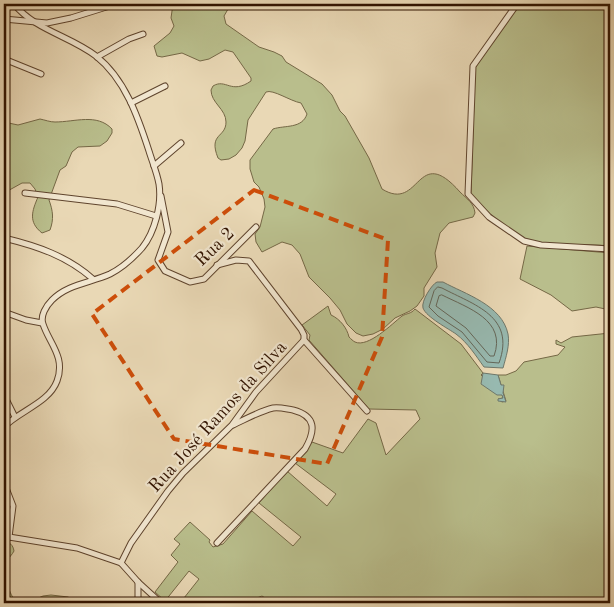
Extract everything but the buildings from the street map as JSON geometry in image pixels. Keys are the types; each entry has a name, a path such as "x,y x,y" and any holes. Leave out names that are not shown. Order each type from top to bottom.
{"street":[{"path":"4,428 15,417 44,399 57,382 59,371 58,359 54,345 42,323 46,307 52,300 75,285 113,272 131,259 143,246 151,233 159,201 159,184 154,166 131,103 115,75 97,57 74,42 34,22 14,4"},
{"path":"4,19 47,23 71,18 116,4"},
{"path":"517,4 474,66 468,194 489,217 524,241 541,245 610,248"},
{"path":"97,57 129,39 143,34"},
{"path":"4,59 40,74"},
{"path":"131,103 166,86"},
{"path":"154,166 181,143"},
{"name":"Rua 2","path":"159,184 168,232 158,260 166,272 190,282 204,279 256,228"},
{"path":"25,192 117,204 156,216"},
{"path":"4,238 30,244 60,256 80,268 93,279"},
{"path":"217,265 236,260 249,261 301,329 304,340 367,411"},
{"path":"4,312 26,320 42,323"},
{"name":"Rua José Ramos da Silva","path":"120,563 124,554 182,473 232,425 256,392 304,340"},
{"path":"4,395 15,417"},
{"path":"216,543 304,449 312,433 312,427 307,417 302,413 283,408 270,409 232,425"},
{"path":"4,483 13,506 6,537 77,548 120,563 161,603"},
{"path":"138,582 138,603"}],"highlighted area":[{"path":"254,190 388,240 382,337 327,464 174,439 92,314"}],"green space":[{"path":"173,4 231,4 224,16 226,24 259,47 282,56 286,62 322,84 332,95 369,158 382,189 395,194 404,193 426,175 435,174 446,178 470,201 475,213 473,217 449,223 440,233 435,253 437,267 424,288 424,296 417,306 395,318 383,329 363,336 356,333 347,324 340,310 309,277 300,254 292,245 282,242 262,252 256,242 255,234 260,227 265,207 264,199 259,187 254,182 250,169 250,160 273,129 293,126 305,119 307,114 301,103 273,92 266,92 248,120 242,148 229,159 221,160 218,158 215,144 226,122 224,113 213,99 211,90 213,86 218,84 238,87 251,81 251,78 233,52 225,50 209,59 200,61 182,53 162,57 157,56 154,46 170,33 174,26 171,18"},
{"path":"519,4 610,4 610,246 532,242 517,235 499,222 471,194 475,68"},
{"path":"40,119 55,122 93,120 100,121 112,129 112,133 107,141 100,146 78,147 72,152 66,166 60,170 49,200 52,215 50,230 42,233 35,225 32,216 38,197 30,183 22,183 4,193 4,122 18,125"},
{"path":"527,246 610,253 610,310 596,307 572,311 551,295 520,279"},
{"path":"328,306 331,315 343,324 349,337 355,342 360,343 373,339 402,316 415,309 461,344 483,373 481,375 502,394 503,398 498,399 502,402 506,401 498,375 506,375 516,371 524,362 558,355 565,347 556,344 556,340 561,343 572,337 610,333 610,603 273,603 262,596 244,603 180,603 199,579 189,571 165,601 155,592 178,562 171,555 180,544 174,539 190,522 210,540 209,542 213,547 223,544 252,511 293,546 301,537 259,503 287,471 327,506 336,494 295,463 312,442 343,453 368,419 376,423 386,455 420,419 416,410 369,409 309,340 310,335 302,325"},
{"path":"4,542 11,544 14,551 7,561 5,572 9,589 17,603 4,603"},
{"path":"43,596 68,597 79,603 27,603"}],"water":[{"path":"437,282 443,282 472,296 491,308 498,315 508,334 503,368 484,367 472,350 456,334 433,319 425,311 423,305 425,297"},
{"path":"483,373 498,375 501,385 504,385 503,393 506,402 498,401 498,399 503,398 502,395 497,395 481,384"}]}
